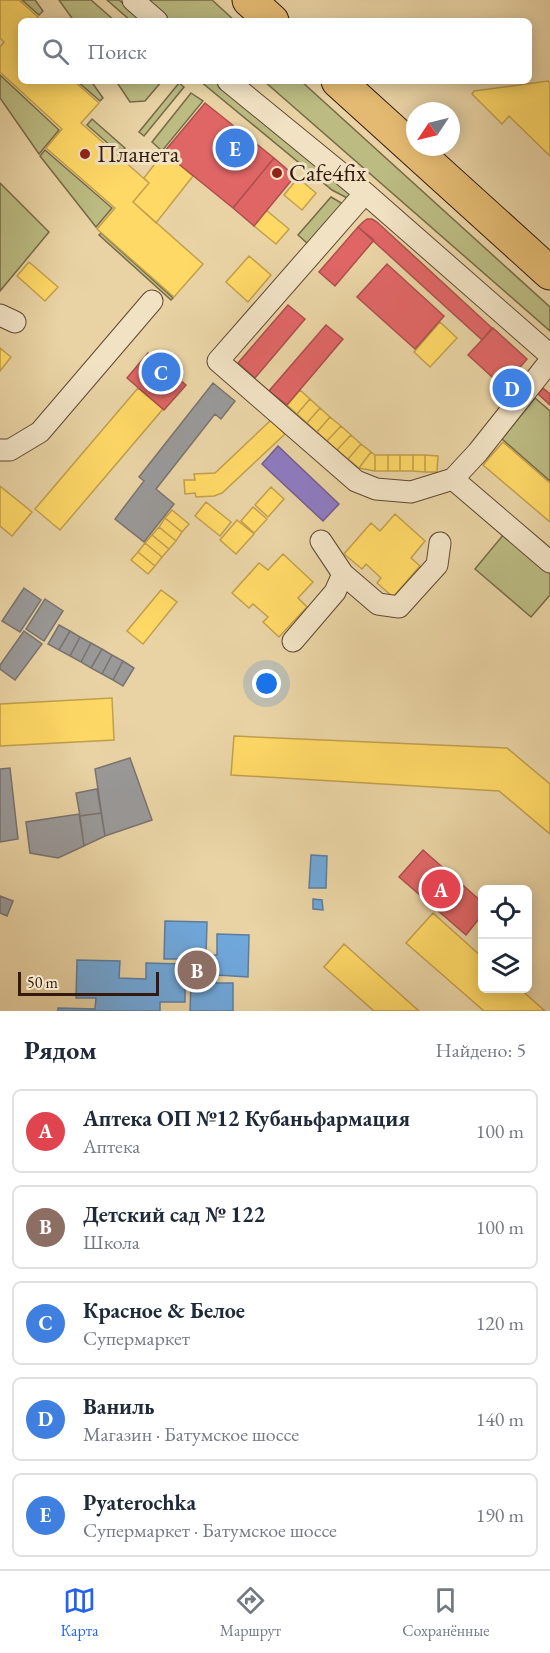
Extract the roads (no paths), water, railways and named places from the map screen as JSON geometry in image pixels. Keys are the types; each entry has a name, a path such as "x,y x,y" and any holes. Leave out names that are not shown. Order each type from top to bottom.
{"highway":[{"path":"249,0 269,18"},
{"path":"341,84 550,273"}],"street":[{"path":"133,0 154,18"},
{"path":"232,84 365,194 550,355"},
{"path":"365,194 218,362 356,481 376,489 411,492 453,479 478,452 550,361"},
{"path":"0,450 10,450 40,432 152,301"},
{"path":"453,479 550,562"},
{"path":"321,541 343,574 378,604 399,607 436,565 440,543"},
{"path":"293,641 335,592 343,574"}],"place":[{"name":"Pyaterochka","path":"235,148"},
{"name":"Планета","path":"85,154"},
{"name":"Cafe4fix","path":"277,173"},
{"name":"Красное & Белое","path":"161,372"},
{"name":"Ваниль","path":"512,388"},
{"name":"Аптека ОП №12 Кубаньфармация","path":"441,889"},
{"name":"Детский сад № 122","path":"197,970"}]}
